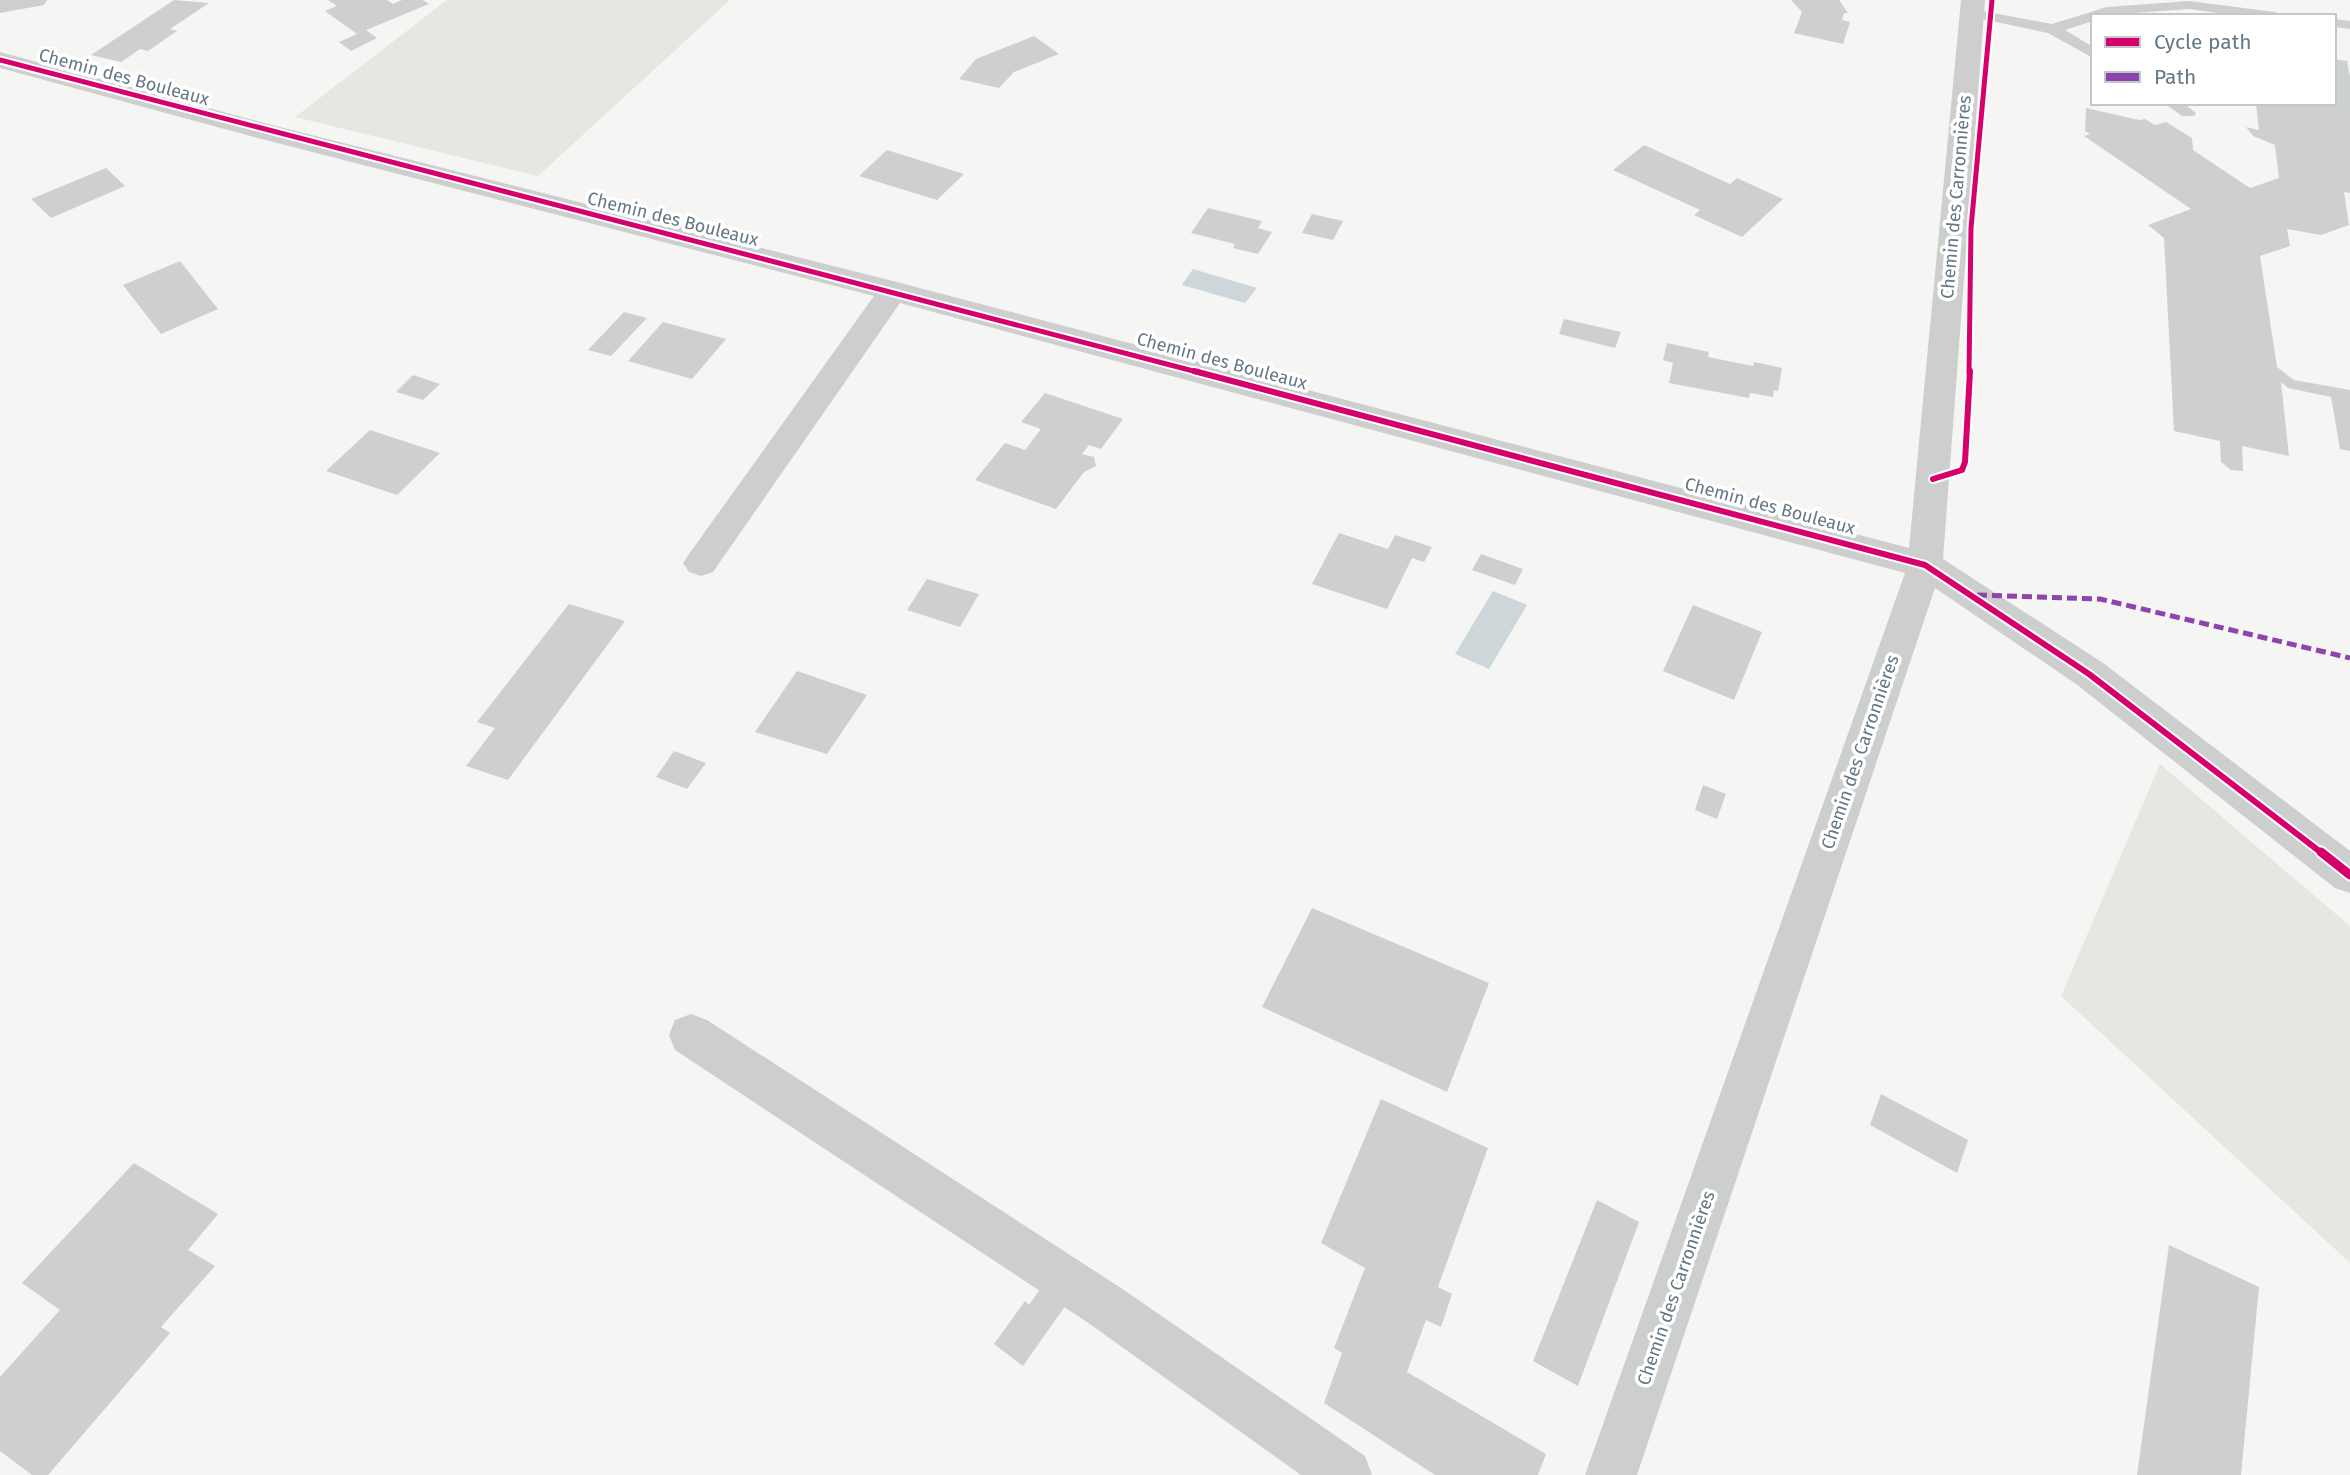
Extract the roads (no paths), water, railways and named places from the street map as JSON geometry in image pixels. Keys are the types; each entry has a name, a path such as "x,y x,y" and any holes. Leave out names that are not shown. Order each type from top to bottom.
{"street":[{"path":"0,6 35,0"},
{"name":"Chemin des Carronnières","path":"1611,1475 1925,565 1973,7"},
{"name":"Chemin des Bouleaux","path":"0,60 277,135 893,291 1925,565 1977,595 2122,697 2350,875"},
{"path":"701,563 893,291"},
{"path":"691,1035 1104,1305 1346,1475"}],"lane":[{"path":"2098,14 2189,5 2259,14"},
{"path":"1973,7 2053,29 2091,53"},
{"path":"2053,29 2091,16"},
{"path":"2175,105 2189,113"}]}
